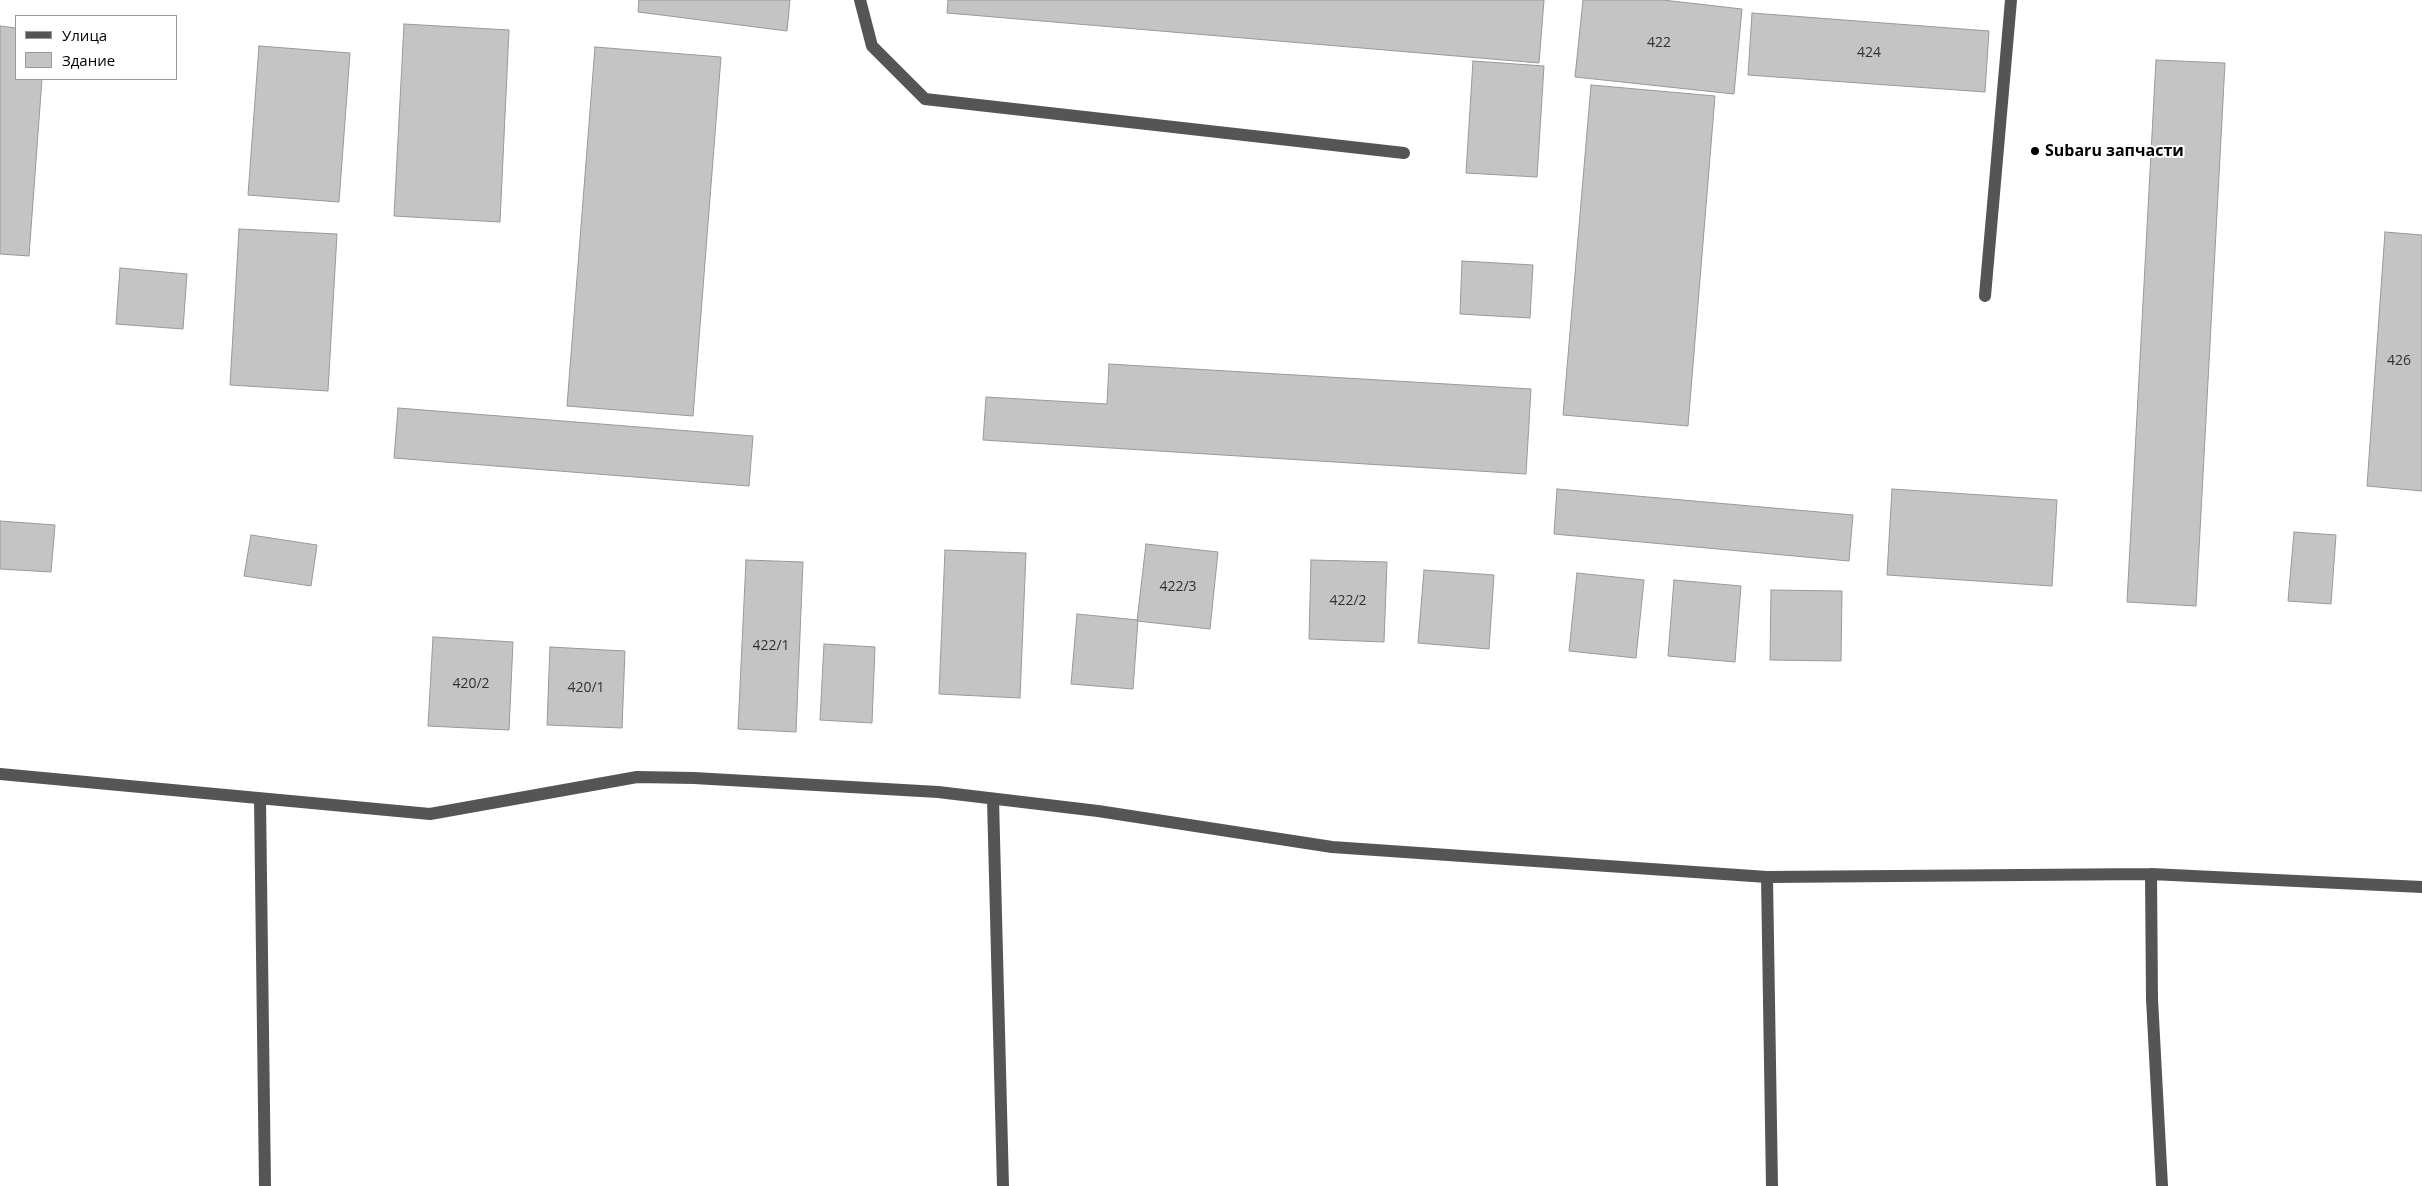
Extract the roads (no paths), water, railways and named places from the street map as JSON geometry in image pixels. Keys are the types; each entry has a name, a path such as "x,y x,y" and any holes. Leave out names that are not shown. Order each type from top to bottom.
{"street":[{"path":"860,0 872,46 925,99 1404,154"},
{"path":"1985,296 2011,0"},
{"path":"0,774 430,814 637,777 694,778 938,792 1098,811 1332,847 1767,877 2152,874 2422,887"},
{"path":"260,799 265,1186"},
{"path":"993,799 1003,1186"},
{"path":"2152,874 2152,999 2162,1186"},
{"path":"1767,877 1772,1186"}],"place":[{"name":"Subaru запчасти","path":"2035,151"}]}
